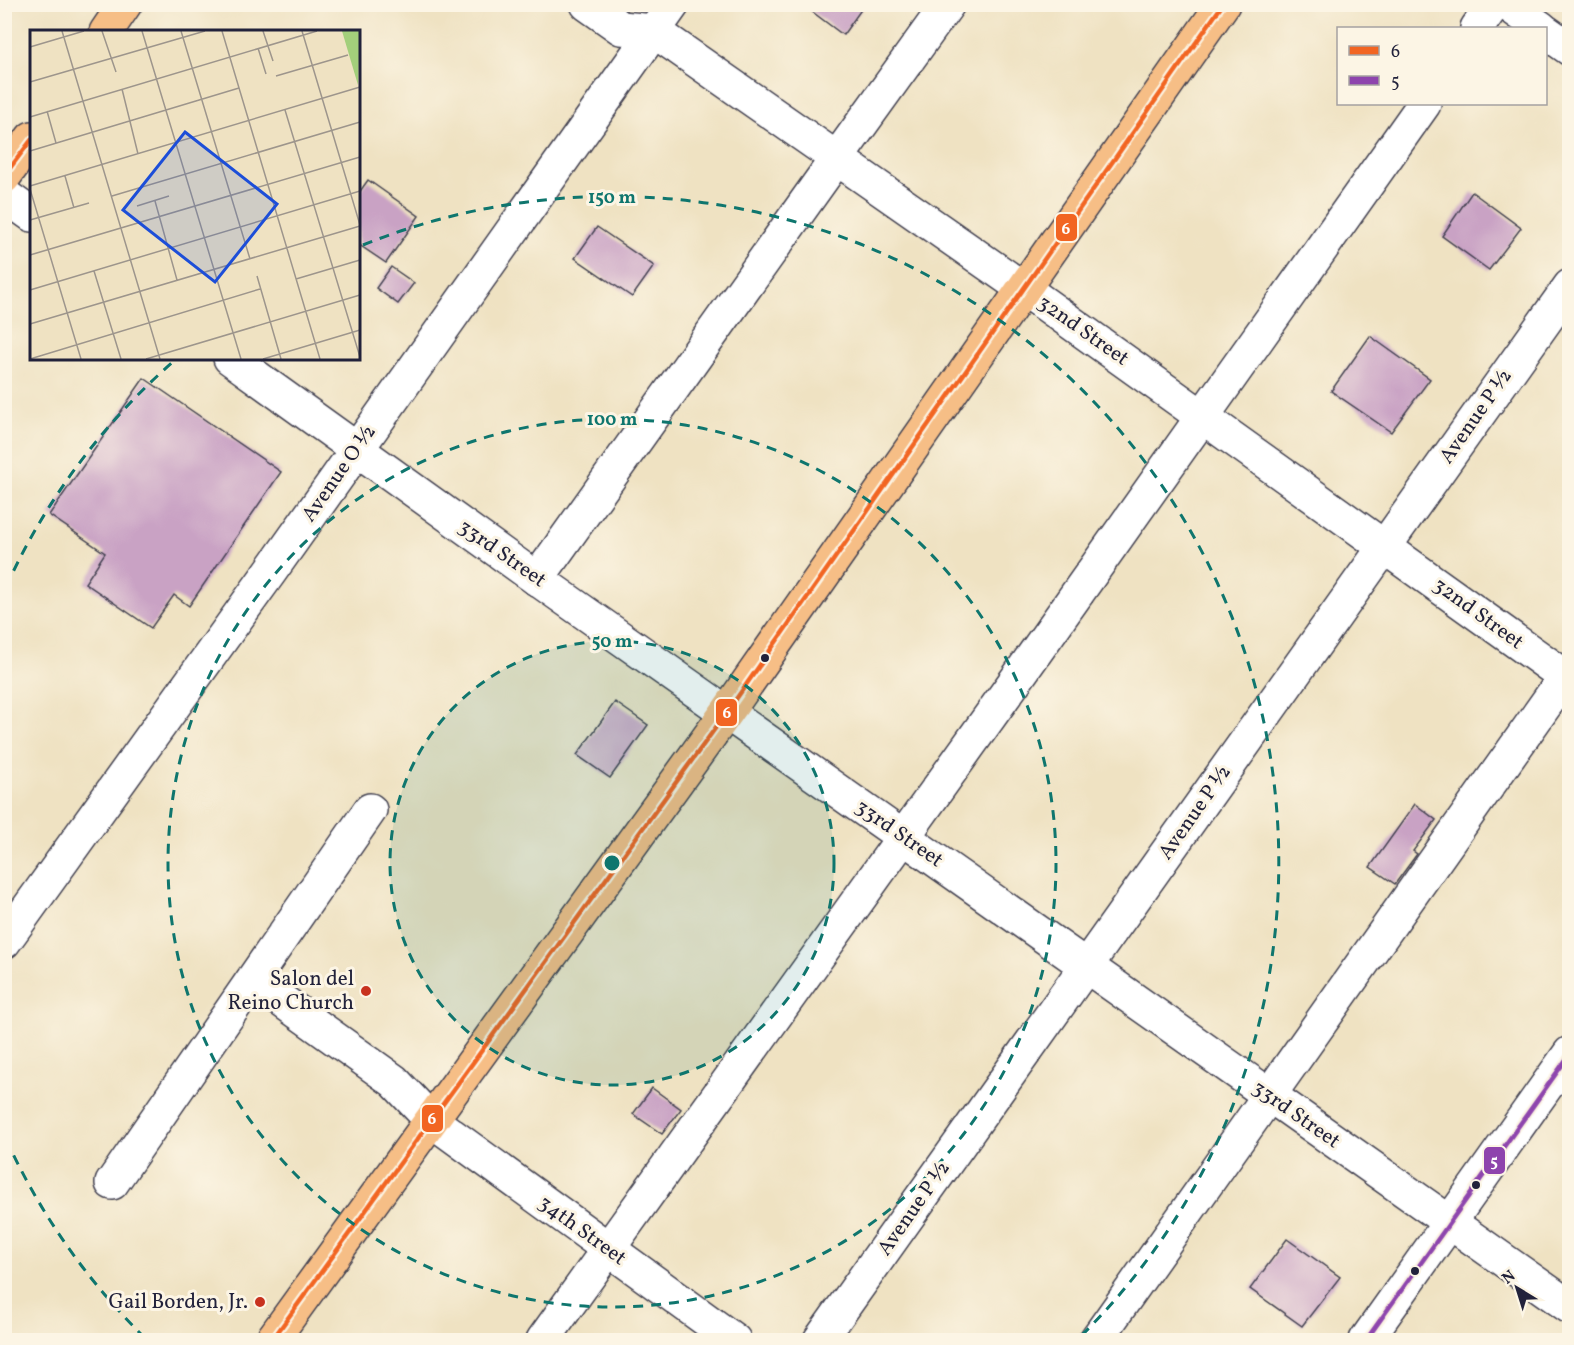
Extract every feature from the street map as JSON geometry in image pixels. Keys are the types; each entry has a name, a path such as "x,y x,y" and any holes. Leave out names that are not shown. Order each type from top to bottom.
{"main road":[{"path":"107,30 126,4"},
{"path":"272,1341 727,712 1223,4"},
{"path":"4,177 30,141"}],"street":[{"name":"32nd Street","path":"587,4 621,28 654,31 1024,289 1568,675"},
{"name":"Avenue O ½","path":"4,942 673,4"},
{"path":"537,579 948,4"},
{"path":"1478,27 1494,4"},
{"path":"1507,4 1540,27"},
{"path":"1547,33 1569,49"},
{"path":"543,1341 1423,105"},
{"path":"4,195 30,214"},
{"name":"Avenue P ½","path":"820,1341 1569,285"},
{"name":"33rd Street","path":"233,360 537,579 1569,1307"},
{"path":"1096,1341 1568,675"},
{"path":"112,1183 370,810"},
{"name":"34th Street","path":"253,980 394,1081 431,1120 734,1341"},
{"path":"1366,1341 1569,1053"}],"building":[{"path":"802,4 865,4 843,35"},
{"path":"368,180 419,216 386,263 360,245 360,191"},
{"path":"1472,192 1521,228 1489,270 1442,236"},
{"path":"597,227 654,266 632,297 575,258"},
{"path":"391,267 414,283 398,304 376,288"},
{"path":"1370,336 1430,379 1391,432 1331,391"},
{"path":"144,378 281,472 189,606 174,595 151,628 85,583 105,553 49,515"},
{"path":"615,702 648,725 610,778 577,755"},
{"path":"1415,804 1436,820 1413,851 1417,854 1395,884 1370,867"},
{"path":"652,1088 681,1109 662,1134 633,1114"},
{"path":"1287,1239 1340,1277 1302,1326 1250,1289"}],"transit line":[{"name":"6","path":"272,1340 727,712 1223,4"},
{"name":"6","path":"4,176 30,142"},
{"name":"5","path":"1366,1340 1570,1054"}],"place":[{"name":"Salon del Reino Church","path":"366,991"},
{"name":"Gail Borden, Jr.","path":"260,1302"}]}
